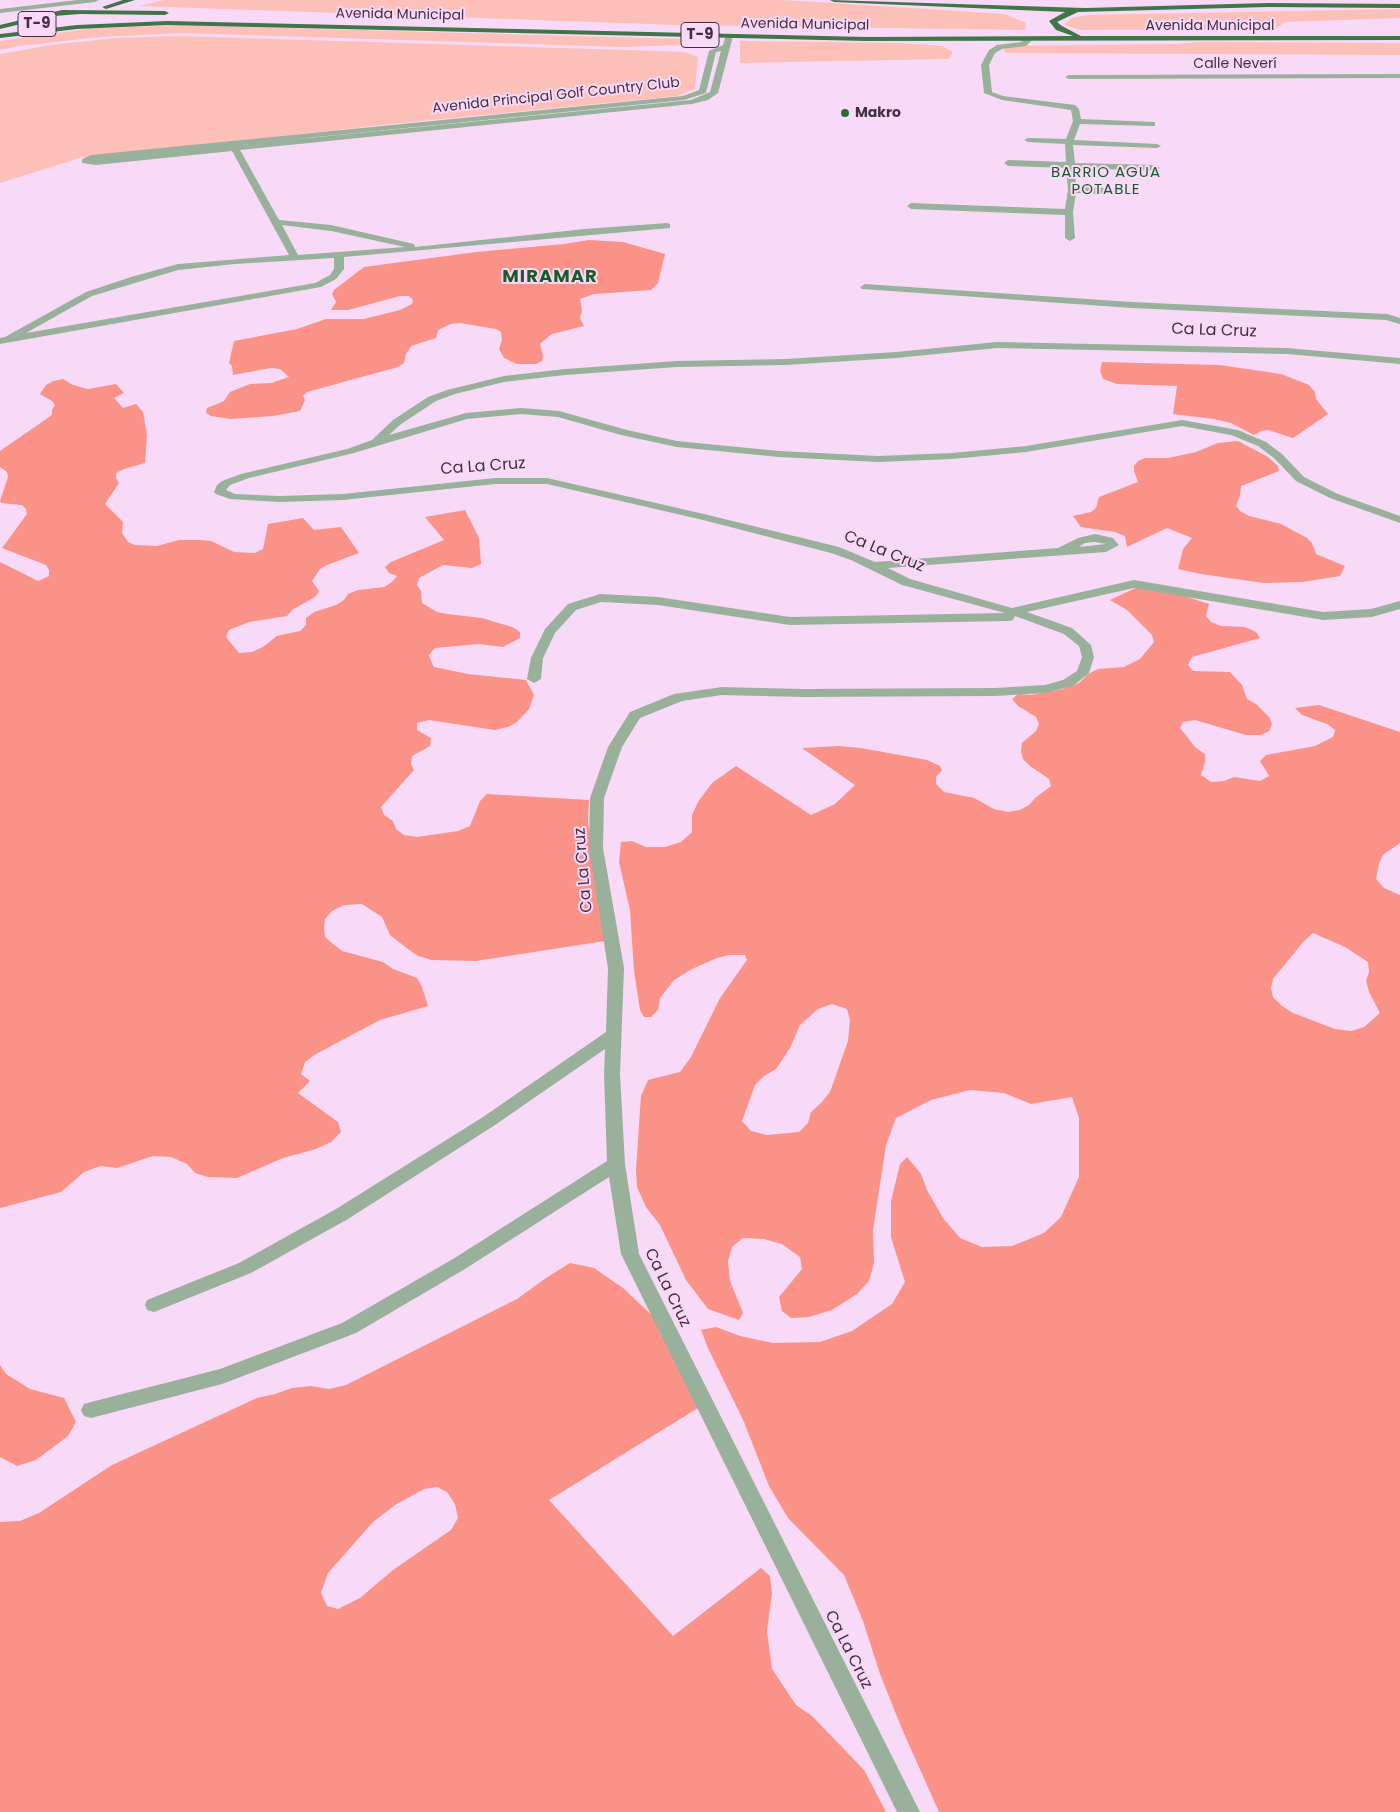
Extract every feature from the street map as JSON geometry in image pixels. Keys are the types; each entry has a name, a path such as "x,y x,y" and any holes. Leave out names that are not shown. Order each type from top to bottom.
{"highway":[{"name":"T-9","path":"0,35 76,13 97,0"},
{"name":"T-9","path":"0,27 54,14 97,0"},
{"path":"834,0 1006,9 1086,10 1268,6 1400,6"},
{"path":"905,0 1093,6 1300,0"},
{"name":"T-9","path":"86,12 128,1"},
{"name":"T-9","path":"128,1 113,8 115,10 132,12"},
{"path":"1006,9 1035,18"},
{"path":"1079,36 1059,28 1053,22 1065,14 1086,10"},
{"name":"T-9","path":"54,14 86,12 171,14"},
{"name":"T-9","path":"90,23 83,21 85,16 103,12"},
{"name":"T-9","path":"76,13 73,16 76,21 125,24"},
{"name":"Avenida Municipal","path":"372,19 390,20"},
{"name":"Avenida Municipal","path":"399,20 733,32 1031,38 1079,36 1400,36"},
{"name":"Avenida Municipal","path":"0,35 125,24 211,23 729,36 1031,38 1400,36"},
{"path":"1031,38 1047,28"}],"street":[{"path":"0,11 97,0"},
{"path":"727,46 729,36"},
{"path":"1031,38 1023,44 1000,47 992,52 985,65 988,93 1002,98 1072,107 1075,110 1077,121 1069,142 1072,190 1069,212 1070,238"},
{"name":"Avenida Principal Golf Country Club","path":"727,46 714,93 692,102 96,162 85,161 94,157 684,98 703,90 714,51 727,46"},
{"name":"Calle Neverí","path":"1069,77 1400,76"},
{"path":"1077,121 1152,124"},
{"path":"1028,140 1157,146"},
{"path":"216,145 234,147 295,256"},
{"path":"1008,163 1156,168"},
{"path":"1072,190 1110,191"},
{"path":"911,206 1069,212"},
{"path":"276,222 331,228 399,242 422,249"},
{"path":"5,340 89,294 178,267 295,256 422,249 585,232 667,226"},
{"path":"5,340 318,285 333,278 339,269 338,255"},
{"path":"865,287 1132,305 1387,317 1400,321"},
{"name":"Ca La Cruz","path":"909,1812 630,1254 616,1164 612,1074 616,968 602,899 596,848 597,798 614,747 635,715 679,697 722,690 802,694 996,692 1045,689 1068,683 1083,673 1088,657 1084,645 1068,631 1028,616 906,582 855,557 836,550 547,481 495,481 324,497 234,497 220,492 221,487 226,483 246,476 304,463 376,442 396,422 432,399 451,392 504,379 574,371 677,364 786,362 896,355 997,345 1287,351 1400,361"},
{"path":"376,442 466,416 521,411 559,414 625,433 677,444 779,454 878,459 952,456 1026,448 1101,438 1182,423 1234,432 1262,444 1278,456 1300,479 1334,496 1400,520"},
{"path":"870,566 1060,552"},
{"path":"1011,612 1134,584 1323,616 1372,613 1400,605"},
{"path":"534,679 537,658 548,632 572,607 600,598 658,601 790,620 1028,616"},
{"path":"154,1305 245,1268 342,1214 489,1120 613,1034"},
{"path":"91,1410 222,1376 349,1328 459,1264 616,1164"}],"shaded area":[{"path":"164,0 784,0 1005,14 1026,23 1025,30 677,25 139,6"},
{"path":"1400,9 1400,18 1285,22 1275,29 1081,30 1064,25 1072,18 1088,15"},
{"path":"176,25 683,39 711,37 714,44 622,47 181,33 100,37 18,46 0,50 0,41 87,29"},
{"path":"179,36 684,52 698,57 695,89 677,96 83,157 0,183 0,54 51,45 116,38"},
{"path":"740,41 900,43 942,46 953,52 949,59 740,63"},
{"path":"1199,42 1400,43 1400,55 1005,53 1004,46 1177,44"},
{"path":"589,240 623,242 665,254 658,283 651,290 594,294 580,299 582,310 580,318 584,326 552,334 548,337 540,344 543,356 542,361 536,364 517,364 504,358 499,349 502,340 501,332 496,329 460,323 451,324 438,330 436,338 411,346 406,354 404,363 398,367 307,392 303,396 305,400 300,411 273,416 231,419 211,416 206,413 207,408 224,401 230,392 250,384 271,383 289,377 280,369 271,368 233,375 232,366 229,363 234,341 297,329 326,319 364,319 400,310 412,304 413,300 409,296 400,296 348,310 331,310 336,302 332,294 334,290 364,267 476,252"},
{"path":"1102,362 1220,365 1281,374 1309,385 1315,392 1316,399 1328,414 1293,438 1268,430 1254,435 1231,423 1173,414 1177,386 1117,384 1103,379 1100,371"},
{"path":"63,379 73,385 88,389 116,384 124,393 114,398 123,408 136,404 143,412 147,435 145,463 116,473 119,483 105,504 123,522 122,533 128,542 135,545 157,546 179,540 201,540 211,541 234,552 255,553 263,549 268,524 303,518 314,530 341,527 359,553 320,569 312,581 319,591 315,597 292,610 287,616 249,622 229,630 226,637 239,653 252,652 263,647 277,636 300,631 306,625 306,618 314,612 336,605 344,600 348,594 358,590 384,587 392,582 397,576 389,573 385,567 391,562 444,540 425,517 465,510 479,538 481,564 472,568 443,565 419,578 417,585 421,591 422,603 437,612 482,618 512,627 520,632 520,638 503,647 478,644 435,648 429,655 431,661 434,667 468,674 526,680 534,695 529,709 517,722 508,727 495,730 429,720 417,723 417,730 431,738 430,746 412,756 411,764 414,770 381,807 384,815 393,821 396,829 404,835 417,837 458,831 470,826 480,801 487,794 589,800 588,821 605,941 476,961 432,960 418,956 390,935 382,917 362,904 344,905 332,911 325,919 325,937 342,951 383,962 393,969 417,978 428,1006 380,1020 316,1054 305,1062 301,1074 310,1081 298,1093 338,1122 341,1132 331,1142 316,1149 283,1158 237,1178 208,1177 195,1173 187,1164 171,1157 153,1156 117,1168 100,1166 84,1172 61,1192 0,1208 0,562 38,581 49,576 49,570 46,565 2,548 27,514 26,509 22,505 1,503 0,501 8,477 7,472 0,467 0,451 52,415 55,405 40,394 46,385"},
{"path":"1238,441 1268,457 1278,466 1279,471 1241,486 1236,506 1240,511 1249,516 1281,524 1307,538 1312,543 1316,554 1345,566 1340,576 1302,582 1264,583 1178,569 1183,549 1192,538 1167,528 1127,547 1125,536 1115,532 1081,527 1073,516 1091,512 1096,508 1099,497 1138,482 1134,466 1138,461 1145,458 1168,458 1196,452 1218,443"},
{"path":"1140,586 1175,593 1209,604 1206,616 1211,622 1221,626 1245,627 1256,632 1260,638 1192,657 1188,665 1193,671 1230,672 1242,685 1247,699 1256,704 1269,717 1272,724 1269,731 1261,735 1246,735 1195,720 1183,722 1180,728 1196,748 1205,754 1201,775 1211,782 1224,781 1234,777 1260,781 1269,776 1260,761 1266,755 1315,746 1333,737 1335,730 1327,724 1302,715 1295,708 1319,705 1400,732 1400,843 1383,855 1379,863 1376,879 1384,888 1400,895 1400,1812 939,1812 902,1729 880,1674 863,1621 844,1575 788,1518 769,1486 744,1422 701,1330 716,1327 740,1336 773,1343 820,1342 852,1331 892,1304 905,1282 891,1237 891,1201 900,1164 907,1157 921,1174 927,1190 943,1218 960,1238 982,1247 1012,1246 1044,1233 1061,1217 1079,1177 1079,1118 1072,1097 1031,1104 1004,1093 970,1090 931,1100 896,1118 886,1145 873,1230 874,1263 869,1281 857,1294 832,1310 809,1317 791,1318 782,1311 779,1297 802,1269 800,1257 782,1244 764,1239 743,1238 732,1247 728,1261 730,1281 743,1313 739,1320 708,1309 686,1280 660,1225 646,1207 637,1187 636,1170 641,1096 648,1080 680,1072 691,1057 720,998 747,960 745,955 729,955 692,969 674,980 660,998 658,1010 651,1017 644,1017 640,1010 634,971 630,910 619,862 621,842 632,841 646,847 665,847 681,842 692,832 692,815 698,802 712,783 736,766 811,815 835,804 855,785 802,748 839,746 861,748 927,760 940,766 942,770 936,777 936,784 944,792 974,798 994,809 1008,812 1020,810 1029,805 1051,786 1049,779 1023,759 1021,751 1022,743 1036,731 1039,724 1036,717 1018,706 1012,699 1018,694 1031,695 1063,689 1079,683 1088,674 1098,669 1124,667 1140,659 1154,642 1152,635 1127,610 1110,600","holes":["1313,933 1345,947 1368,962 1369,972 1366,981 1369,992 1380,1013 1364,1027 1351,1031 1335,1029 1293,1013 1273,997 1271,988 1273,979 1304,941","832,1004 847,1009 850,1020 848,1041 830,1092 811,1112 808,1123 799,1132 767,1135 751,1131 742,1121 755,1085 764,1076 776,1069 790,1048 800,1025 818,1009"]},
{"path":"570,1263 594,1268 623,1288 678,1340 697,1370 706,1403 549,1500 673,1636 761,1568 770,1576 772,1593 767,1631 772,1669 796,1705 812,1716 864,1770 886,1812 0,1812 0,1522 20,1521 39,1513 112,1465 257,1398 292,1388 311,1386 329,1389 346,1385 517,1299","holes":["437,1487 447,1492 455,1504 458,1518 451,1530 393,1570 360,1598 338,1609 327,1606 321,1593 328,1573 373,1522 395,1505 424,1489"]},
{"path":"0,1365 6,1374 30,1389 64,1398 76,1422 68,1436 36,1460 17,1466 0,1457"}],"place":[{"name":"Makro","path":"845,113"}],"district":[{"name":"BARRIO AGUA POTABLE","path":"1106,182"},
{"name":"MIRAMAR","path":"550,277"}]}
